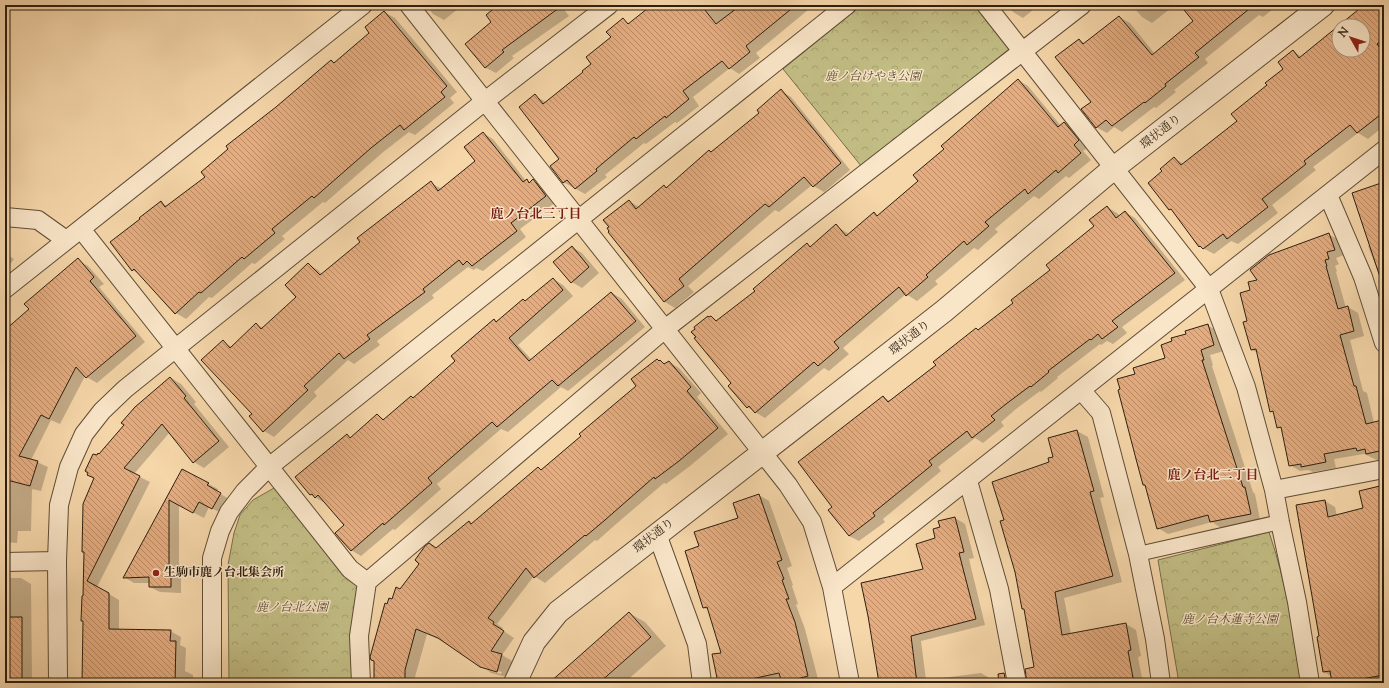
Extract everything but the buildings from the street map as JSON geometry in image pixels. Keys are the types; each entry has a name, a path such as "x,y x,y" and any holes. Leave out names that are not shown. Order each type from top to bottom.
{"street":[{"path":"5,289 363,5"},
{"path":"409,5 788,485 812,522 832,587 850,683"},
{"path":"58,683 57,561 59,505 69,467 84,434 102,411 125,389 176,348 485,101 609,5"},
{"path":"212,683 212,558 220,531 229,512 245,491 269,467 847,5"},
{"path":"986,5 1209,289 1246,387 1274,490 1297,602 1310,683"},
{"path":"361,683 359,636 366,582 665,329 1082,5"},
{"name":"環状通り","path":"515,683 534,642 558,612 944,312 1114,168 1323,5"},
{"path":"832,587 1384,150"},
{"path":"1328,195 1363,277 1384,343"},
{"path":"5,217 38,220 66,240"},
{"path":"81,229 350,569 366,582"},
{"path":"1081,390 1101,413 1138,554 1155,639 1161,683"},
{"path":"1274,490 1384,469"},
{"path":"968,480 999,589 1017,683"},
{"path":"1138,554 1280,522"},
{"path":"657,534 697,644 702,683"},
{"path":"5,562 57,561"}],"green space":[{"name":"鹿ノ台けやき公園","path":"862,5 974,5 1009,49 862,167 783,69"},
{"name":"鹿ノ台北公園","path":"274,488 361,590 353,683 229,683 228,565 234,533 240,515 253,500"},
{"name":"鹿ノ台木蓮寺公園","path":"1269,532 1285,588 1303,683 1179,683 1158,560"}],"place":[{"name":"生駒市鹿ノ台北集会所","path":"156,573"}],"district":[{"name":"鹿ノ台北三丁目","path":"536,215"},
{"name":"鹿ノ台北二丁目","path":"1213,476"}]}
